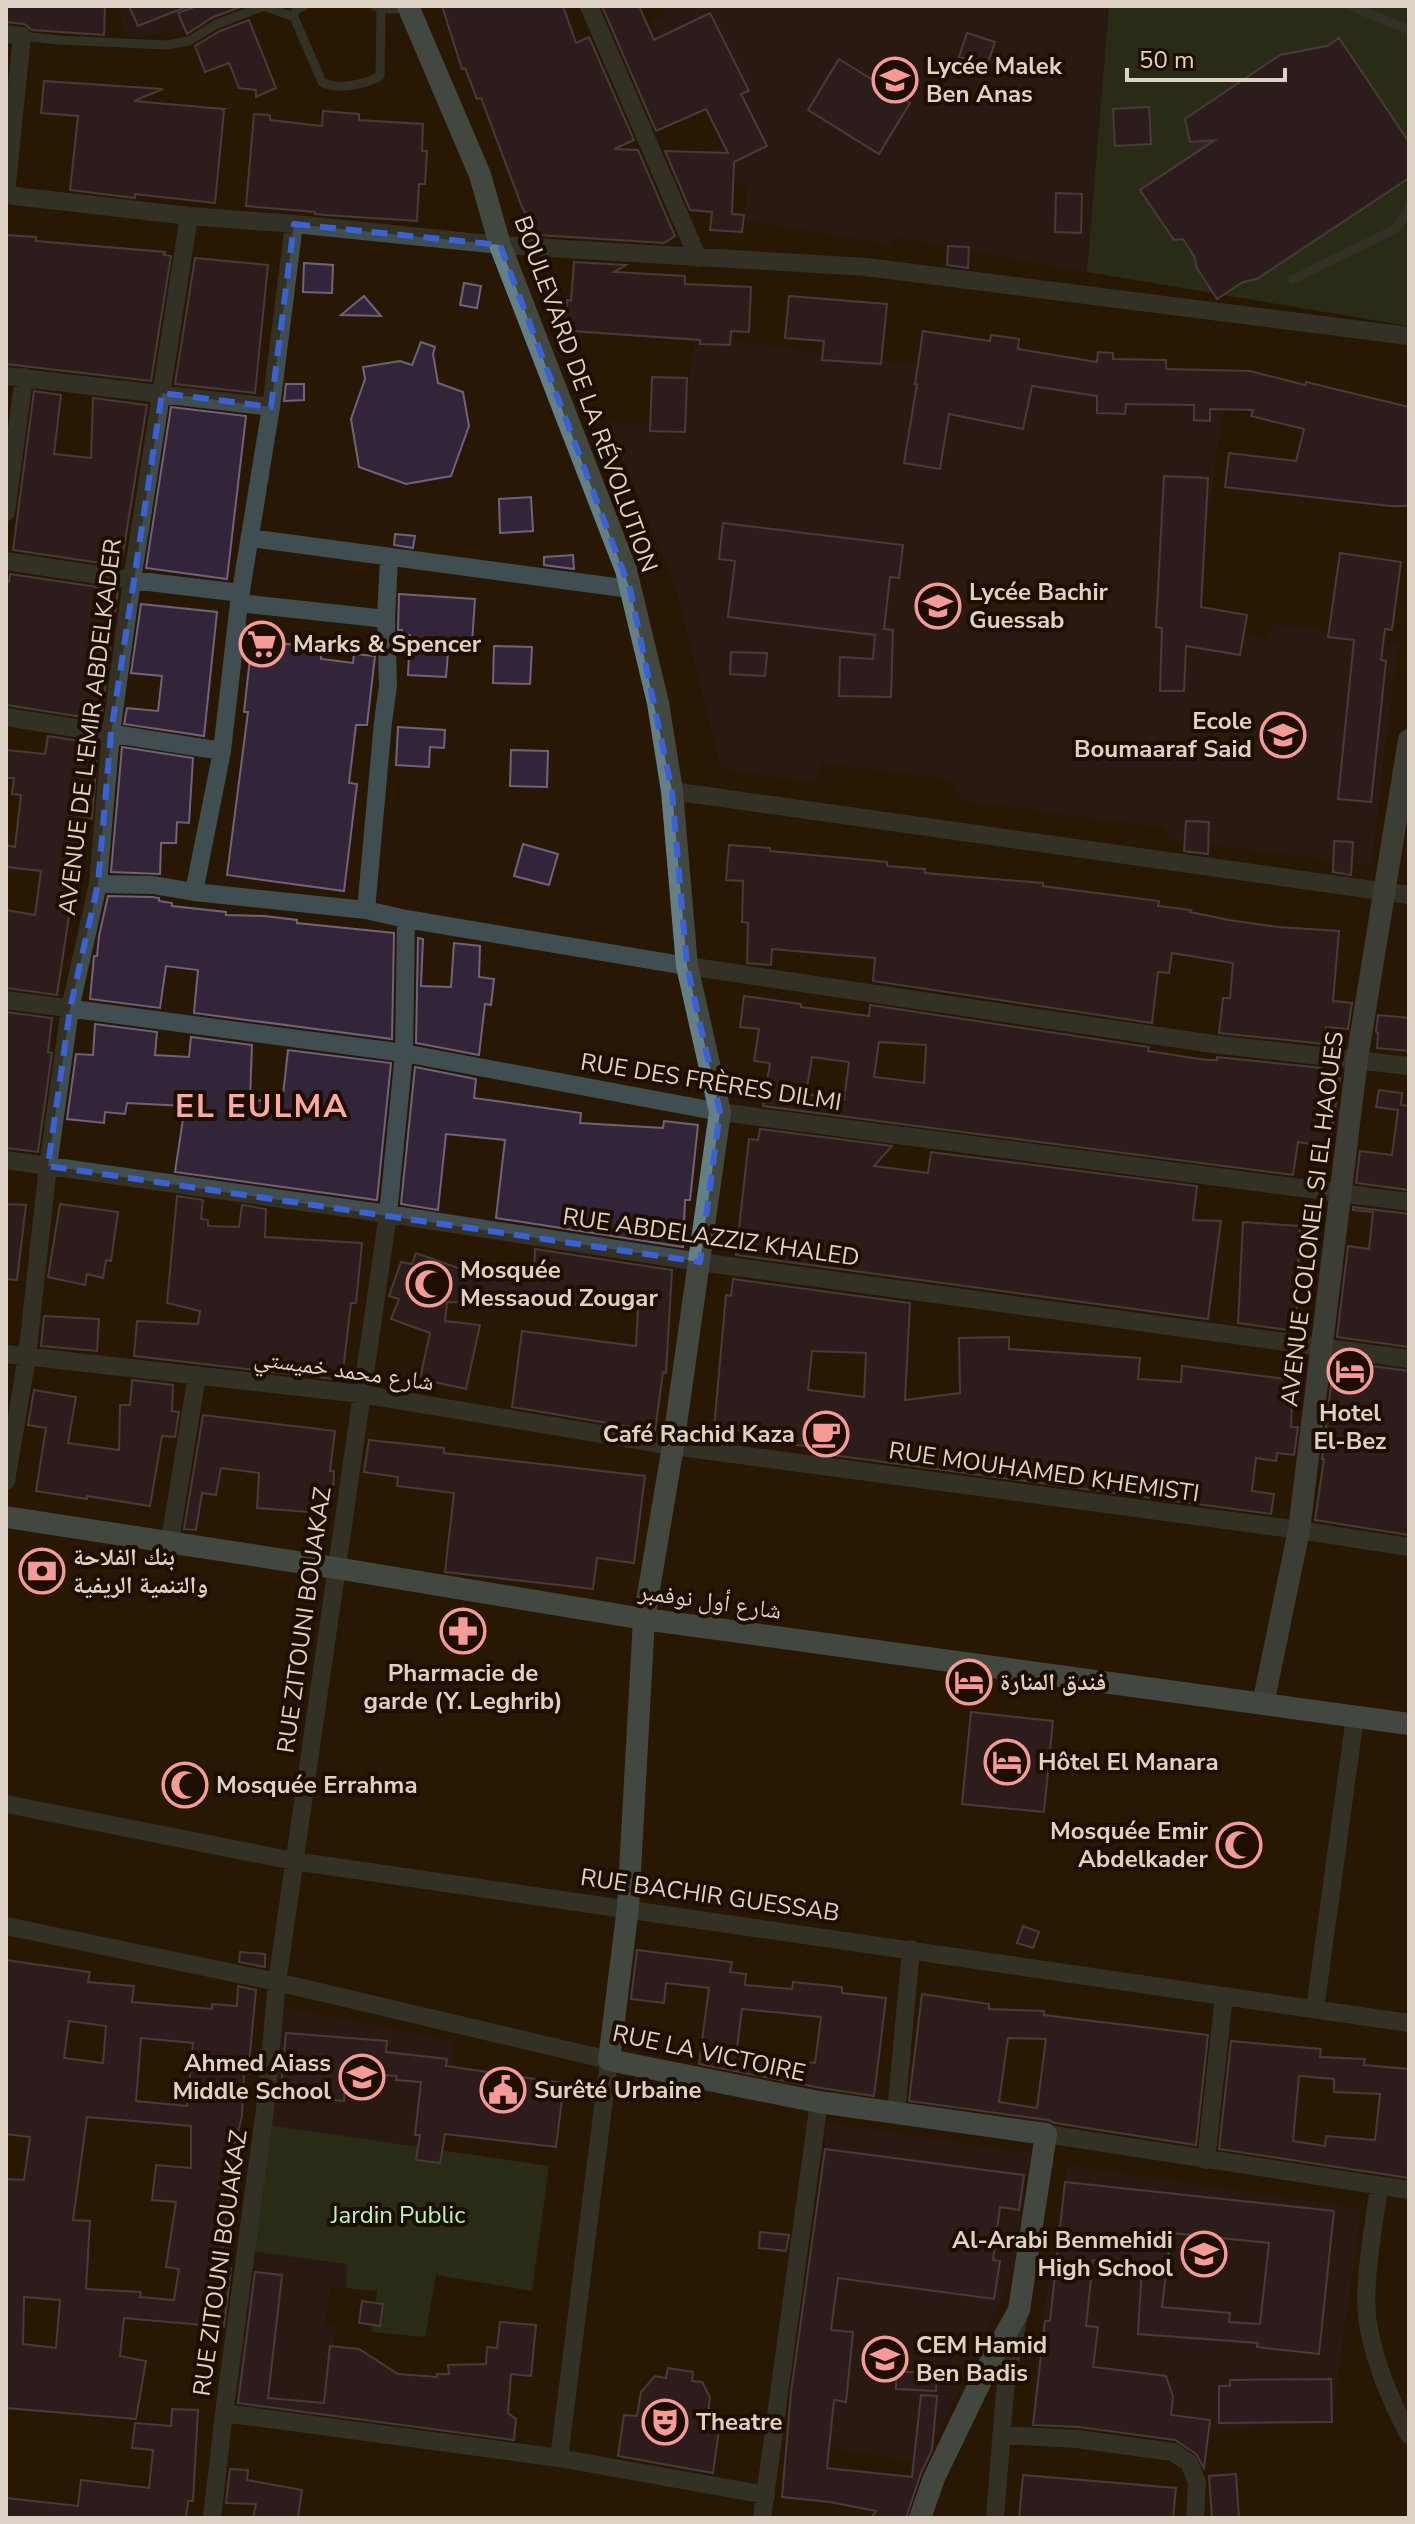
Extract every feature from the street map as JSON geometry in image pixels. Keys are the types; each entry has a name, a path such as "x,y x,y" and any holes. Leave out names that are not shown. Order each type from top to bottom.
{"main road":[{"name":"BOULEVARD DE LA RÉVOLUTION","path":"411,7 480,175 500,245 626,570 658,703 672,791 687,966 720,1112 673,1446 644,1619 628,1907 609,2060"},
{"name":"AVENUE COLONEL SI EL HAOUES","path":"1263,1704 1299,1530 1357,1059 1409,740"},
{"name":"شارع أول نوفمبر","path":"6,1517 644,1619 1409,1724"},
{"name":"RUE LA VICTOIRE","path":"609,2060 819,2102 1046,2134"},
{"path":"920,2518 934,2478 990,2362 1019,2310 1046,2134"}],"street":[{"path":"589,6 698,258"},
{"path":"14,35 6,194 189,216 500,245 866,267 1409,336"},
{"name":"AVENUE DE L'EMIR ABDELKADER","path":"6,1481 27,1357 48,1166 70,1009 98,884 111,733 189,216"},
{"path":"194,892 222,751 240,598 271,407 294,224"},
{"path":"6,512 15,377 271,407"},
{"path":"250,538 630,589"},
{"path":"366,910 388,685 386,619 389,557"},
{"path":"6,561 386,619"},
{"path":"6,717 222,751"},
{"path":"672,791 1409,895"},
{"path":"98,884 153,885 366,910 687,966 1213,1044 1409,1066"},
{"name":"RUE ZITOUNI BOUAKAZ","path":"212,2518 266,2102 277,1982 388,1214 404,1053 406,919"},
{"name":"RUE DES FRÈRES DILMI","path":"6,1000 404,1053 720,1112 1409,1202"},
{"name":"RUE ABDELAZZIZ KHALED","path":"6,1160 700,1262 1409,1359"},
{"name":"شارع محمد خميستي","path":"6,1354 361,1394 673,1446"},
{"path":"170,1541 197,1375"},
{"name":"RUE MOUHAMED KHEMISTI","path":"673,1446 1409,1547"},
{"path":"1315,2009 1355,1717"},
{"name":"RUE BACHIR GUESSAB","path":"6,1804 294,1861 628,1907 1409,2023"},
{"name":"RUE LA VICTOIRE","path":"6,1926 277,1982 609,2060"},
{"path":"896,2113 911,1949"},
{"path":"1206,2160 1224,1996"},
{"path":"559,2458 609,2060"},
{"path":"762,2518 819,2102"},
{"name":"RUE LA VICTOIRE","path":"1046,2134 1409,2190"},
{"path":"1379,2186 1368,2285 1368,2322 1381,2376 1409,2435"},
{"path":"995,2518 1005,2391 1019,2310"},
{"path":"224,2413 559,2458 766,2495"},
{"path":"1001,2435 1077,2439 1173,2452 1189,2463 1197,2482 1195,2518"}],"lane":[{"path":"304,6 296,9 294,17 322,82 330,86 369,82 380,76 378,8 411,7"},
{"path":"1351,6 1409,30"},
{"path":"14,35 167,45 189,41 217,24 257,8 270,8 294,17"},
{"path":"1293,279 1396,229 1409,208"}],"highlighted area":[{"path":"294,224 500,245 630,589 672,791 687,966 720,1112 700,1262 48,1166 70,1009 98,884 111,733 162,393 271,407"}],"shaded area":[{"path":"117,6 255,6 202,29 128,38"},
{"name":"Lycée Malek Ben Anas","path":"663,6 1109,6 1087,272 892,237 891,245 745,220 747,184 716,181 723,139 650,21 664,16"},
{"name":"Lycée Bachir Guessab","path":"695,336 1223,407 1192,631 1266,638 1273,625 1317,628 1324,636 1398,643 1371,866 1170,839 1165,828 964,801 950,779 821,763 816,783 721,769 674,581 606,421 683,429"},
{"name":"Ahmed Aiass Middle School","path":"282,2007 454,2041 441,2151 268,2125"},
{"name":"CEM Hamid Ben Badis","path":"828,2123 1030,2153 1012,2277 924,2463 784,2440"},
{"name":"Al-Arabi Benmehidi High School","path":"1067,2165 1361,2209 1333,2412 1222,2431 1030,2403"},
{"path":"251,2251 347,2264 346,2288 330,2288 325,2325 336,2327 321,2418 232,2409"}],"green space":[{"path":"1109,6 1409,6 1409,326 1087,272"},
{"name":"Jardin Public","path":"268,2125 549,2166 532,2291 436,2275 425,2337 372,2332 377,2291 346,2288 347,2264 251,2251"}],"building":[{"path":"6,6 105,6 104,35 32,30 24,24 6,22"},
{"path":"129,6 186,6 186,7 138,26"},
{"path":"197,6 243,6 213,17 187,34 178,13"},
{"path":"442,6 563,6 576,43 589,37 634,140 614,149 638,150 675,236 664,243 538,235 522,207 481,98 477,99 465,68 462,69"},
{"path":"602,6 639,6 654,40 710,13 749,91 741,94 767,146 734,162 732,214 744,215 742,232 710,230 712,212 690,210 665,151 728,153 706,109 656,131"},
{"path":"249,20 276,88 256,97 256,90 239,88 229,63 205,72 195,46 220,31"},
{"path":"967,33 995,42 987,66 959,57"},
{"path":"1339,38 1409,142 1409,178 1257,279 1243,282 1217,299 1183,239 1174,240 1140,190 1215,140 1190,142 1185,119 1280,55 1327,46"},
{"path":"839,59 910,103 879,154 808,110"},
{"path":"44,81 163,89 134,101 224,109 215,203 70,190 78,116 41,113"},
{"path":"1149,107 1151,144 1115,146 1113,109"},
{"path":"323,111 359,114 359,120 423,124 422,151 427,151 425,184 419,184 417,221 246,206 254,114 270,115 270,120 322,126"},
{"path":"1056,193 1082,194 1081,233 1055,232"},
{"path":"6,235 36,237 36,241 165,252 164,255 171,256 151,381 6,364"},
{"path":"948,246 969,247 968,268 947,265"},
{"path":"195,258 268,265 255,393 175,384"},
{"path":"574,262 626,265 614,272 685,276 685,284 751,287 749,332 731,331 730,345 571,331 572,320 566,320"},
{"path":"304,263 333,265 332,293 303,292"},
{"path":"464,283 481,286 477,308 460,305"},
{"path":"364,296 381,316 341,315"},
{"path":"789,296 887,304 881,364 822,360 824,341 785,338"},
{"path":"923,331 990,341 991,335 1019,339 1018,349 1097,362 1098,352 1113,353 1113,359 1166,360 1166,369 1250,371 1409,407 1409,506 1225,487 1229,453 1296,461 1304,429 1251,416 1253,410 1210,409 1210,421 1194,420 1194,405 1126,404 1125,414 1097,413 1097,396 1032,386 1023,429 949,414 940,469 904,463"},
{"path":"421,342 435,347 433,354 438,383 463,392 469,426 451,476 406,484 359,467 351,419 365,379 363,367 400,361 412,365"},
{"path":"652,377 687,378 685,432 650,431"},
{"path":"286,384 304,384 304,400 284,401"},
{"path":"34,391 61,395 54,454 91,458 93,398 147,405 121,566 13,550"},
{"path":"171,407 246,416 227,579 146,568"},
{"path":"1164,476 1208,478 1201,607 1247,615 1240,655 1186,646 1184,691 1160,691 1162,628 1156,627"},
{"path":"531,497 533,531 500,533 499,499"},
{"path":"723,523 903,545 899,578 890,577 884,629 893,630 891,697 839,696 840,657 873,659 875,635 728,617 735,561 719,559"},
{"path":"395,534 415,536 413,548 394,545"},
{"path":"1340,553 1401,562 1392,630 1385,629 1381,660 1386,661 1371,802 1338,799 1354,640 1328,637"},
{"path":"573,555 574,569 544,565 544,557"},
{"path":"10,574 118,590 101,720 6,705 6,581 9,582"},
{"path":"399,594 475,599 472,643 449,641 446,677 408,675 410,635 402,635 402,630 398,630"},
{"path":"141,604 217,612 204,736 124,724 127,708 158,711 162,676 131,673"},
{"path":"252,640 322,648 321,659 353,663 354,654 375,656 367,725 356,725 349,783 357,784 344,891 227,875 248,712 244,712"},
{"path":"494,646 532,647 530,684 493,683"},
{"path":"731,652 767,653 765,676 730,674"},
{"path":"398,727 445,730 444,748 430,747 429,767 396,765"},
{"path":"48,736 98,744 92,819 84,818 57,995 6,988 6,910 35,915 41,871 6,867 6,845 15,847 21,795 12,794 14,778 6,778 6,750 45,754"},
{"path":"122,747 193,758 189,823 177,822 176,843 161,843 160,874 111,872"},
{"path":"511,750 548,751 547,787 510,786"},
{"path":"1186,821 1209,822 1208,854 1184,851"},
{"path":"1334,841 1353,842 1351,875 1333,872"},
{"path":"523,844 558,854 549,885 514,876"},
{"path":"729,845 887,862 887,866 925,869 925,873 1043,883 1043,886 1159,901 1158,906 1191,910 1229,920 1339,931 1333,1001 1352,1003 1348,1029 1326,1027 1324,1044 1219,1033 1223,998 1230,998 1233,963 1172,953 1169,973 1158,972 1152,1023 873,981 875,958 772,949 771,965 747,963 748,923 742,922 743,881 726,880"},
{"path":"108,896 152,897 172,903 172,906 226,912 226,915 264,916 297,920 297,923 394,933 392,1039 194,1013 198,970 166,966 160,1008 90,999 94,956 97,956"},
{"path":"418,938 423,939 421,986 451,987 454,943 480,946 479,977 494,979 491,1005 485,1004 479,1055 416,1043"},
{"path":"744,996 869,1016 870,1005 1149,1047 1148,1051 1206,1060 1217,1060 1217,1057 1321,1068 1320,1075 1340,1078 1329,1147 1298,1142 1293,1175 763,1106 770,1063 754,1061 759,1029 740,1027","holes":["879,1042 926,1045 924,1083 874,1077","812,1057 849,1062 844,1100 806,1094"]},
{"path":"6,1012 52,1018 48,1052 52,1053 38,1152 6,1148"},
{"path":"1378,1015 1409,1018 1409,1051 1377,1048"},
{"path":"95,1024 157,1032 155,1055 189,1057 191,1037 252,1045 250,1099 282,1104 288,1050 391,1063 377,1200 175,1172 185,1106 127,1103 125,1114 105,1112 104,1123 67,1119 76,1054 93,1055"},
{"path":"415,1067 476,1079 474,1098 581,1113 580,1123 663,1128 664,1121 698,1125 690,1200 685,1200 683,1247 496,1218 505,1140 446,1134 438,1210 401,1204"},
{"path":"1379,1090 1402,1093 1401,1105 1409,1106 1409,1190 1356,1183 1360,1151 1392,1155 1398,1110 1376,1107"},
{"path":"760,1129 892,1146 874,1166 928,1173 931,1152 1197,1186 1193,1220 1221,1221 1208,1319 736,1255 749,1139 758,1140"},
{"path":"177,1196 203,1200 201,1219 208,1220 208,1226 239,1227 242,1205 266,1209 265,1237 362,1243 356,1303 351,1303 342,1380 134,1356 137,1321 198,1324 200,1311 167,1303"},
{"path":"6,1204 26,1205 17,1280 6,1279"},
{"path":"60,1204 118,1212 111,1261 106,1260 103,1278 87,1274 85,1285 48,1277"},
{"path":"1353,1207 1409,1214 1409,1347 1337,1337 1348,1246 1369,1249 1373,1212 1353,1210"},
{"path":"1243,1222 1300,1226 1296,1331 1238,1323"},
{"path":"535,1249 672,1270 666,1373 663,1372 655,1431 512,1407 522,1331 636,1346 638,1308 558,1303 558,1299 525,1297 524,1303 447,1302 445,1321 480,1325 466,1389 420,1379 430,1333 391,1319 399,1299 389,1296 401,1262 412,1264 416,1253 486,1278 488,1266 534,1271"},
{"path":"733,1279 910,1303 905,1400 960,1393 959,1338 1009,1337 1009,1349 1140,1358 1138,1379 1181,1382 1182,1366 1293,1380 1291,1427 1298,1427 1294,1455 1277,1453 1276,1461 1256,1458 1252,1491 1274,1494 1271,1514 816,1453 817,1447 742,1440 743,1431 714,1428 726,1295 731,1296","holes":["812,1351 866,1353 864,1397 808,1390"]},
{"path":"44,1316 99,1319 97,1351 41,1346"},
{"path":"1334,1361 1409,1371 1409,1535 1315,1520"},
{"path":"132,1380 173,1385 172,1411 179,1412 175,1437 162,1436 150,1506 36,1491 46,1428 28,1425 34,1390 76,1397 68,1443 119,1450 120,1405 130,1405"},
{"path":"203,1415 335,1431 330,1471 334,1471 333,1498 323,1498 323,1513 257,1508 259,1473 221,1468 216,1495 202,1493 196,1530 184,1529"},
{"path":"369,1440 444,1448 444,1453 645,1476 634,1563 597,1558 593,1589 445,1572 454,1493 397,1486 398,1477 364,1472"},
{"name":"Hôtel El Manara","path":"971,1712 1053,1721 1044,1812 962,1804"},
{"path":"1023,1926 1039,1932 1033,1948 1017,1943"},
{"path":"637,1950 732,1962 730,1972 746,1974 745,1985 792,1989 793,1982 842,1987 842,1993 886,1998 874,2096 699,2064 709,1988 666,1983 664,2003 631,1999","holes":["742,2009 821,2017 815,2063 792,2061 791,2070 742,2064 743,2057 736,2056"]},
{"path":"240,1952 265,1954 265,1967 239,1962"},
{"path":"6,1960 90,1972 88,1982 134,1986 132,2002 212,2009 212,2004 237,2006 238,1986 256,1990 248,2074 244,2074 242,2116 226,2180 231,2181 220,2268 231,2269 224,2327 124,2318 120,2356 146,2361 136,2419 6,2408 6,2179 24,2180 30,2137 6,2134","holes":["69,2021 106,2026 103,2063 64,2058","141,2038 193,2043 187,2106 136,2101","87,2117 191,2126 191,2168 156,2165 152,2200 176,2202 166,2267 179,2269 174,2300 140,2297 141,2292 86,2289 90,2221 73,2220","24,2297 60,2300 56,2348 23,2344"]},
{"path":"922,1994 989,2004 989,2009 1044,2011 1044,2015 1208,2035 1196,2145 909,2101","holes":["1008,2038 1046,2039 1037,2108 999,2102"]},
{"path":"286,2033 387,2041 386,2052 447,2059 446,2066 564,2083 556,2147 445,2134 440,2163 416,2160 420,2135 415,2135 421,2082 396,2080 397,2076 346,2072 344,2101 280,2096"},
{"path":"1231,2041 1321,2049 1320,2057 1365,2059 1364,2065 1409,2069 1409,2178 1219,2149","holes":["1299,2076 1334,2079 1334,2092 1380,2094 1375,2140 1326,2136 1325,2146 1293,2141"]},
{"path":"825,2149 1024,2175 1019,2210 1000,2207 993,2260 1000,2261 994,2299 838,2278 831,2330 853,2332 846,2402 834,2400 827,2468 912,2477 921,2395 937,2396 932,2450 906,2518 871,2518 876,2511 782,2497 791,2392"},
{"path":"1065,2182 1334,2211 1319,2354 1257,2347 1258,2343 1138,2334 1142,2265 1093,2260 1086,2326 1098,2327 1093,2367 1166,2376 1173,2397 1171,2415 1210,2420 1204,2468 1196,2454 1175,2440 1079,2427 1033,2425 1045,2321 1050,2321","holes":["1171,2233 1269,2243 1260,2324 1229,2322 1230,2313 1162,2307"]},
{"path":"760,2232 789,2235 786,2251 759,2248"},
{"path":"255,2272 282,2275 268,2398 324,2403 330,2346 359,2349 398,2374 437,2377 437,2374 449,2374 448,2365 486,2364 487,2347 497,2348 500,2322 536,2325 531,2376 511,2374 508,2413 516,2419 514,2440 238,2403"},
{"path":"362,2301 383,2304 380,2326 359,2323"},
{"name":"Theatre","path":"668,2368 693,2372 692,2381 702,2382 710,2397 706,2428 719,2430 713,2473 618,2456 624,2415 637,2416 641,2392 655,2376 666,2378"},
{"path":"896,2371 937,2374 936,2391 896,2389"},
{"path":"1331,2379 1332,2422 1219,2423 1219,2386 1230,2386 1230,2380"},
{"path":"172,2409 198,2410 193,2501 188,2501 186,2518 6,2518 6,2498 78,2506 81,2480 149,2488 153,2450 132,2448 135,2423 171,2426"},
{"path":"230,2469 248,2470 247,2480 302,2490 298,2518 253,2518 256,2504 226,2503"},
{"path":"1236,2474 1239,2518 1212,2518 1209,2476"},
{"path":"1023,2475 1176,2488 1173,2518 1019,2518"}],"place":[{"name":"Lycée Malek Ben Anas","path":"895,80"},
{"name":"Lycée Bachir Guessab","path":"938,606"},
{"name":"Marks & Spencer","path":"262,644"},
{"name":"Ecole Boumaaraf Said","path":"1283,735"},
{"name":"Mosquée Messaoud Zougar","path":"429,1284"},
{"name":"Hotel El-Bez","path":"1350,1371"},
{"name":"Café Rachid Kaza","path":"826,1434"},
{"name":"بنك الفلاحة والتنمية الريفية","path":"42,1571"},
{"name":"Pharmacie de garde (Y. Leghrib)","path":"463,1631"},
{"name":"فندق المنارة","path":"969,1682"},
{"name":"Hôtel El Manara","path":"1007,1762"},
{"name":"Mosquée Errahma","path":"185,1785"},
{"name":"Mosquée Emir Abdelkader","path":"1239,1845"},
{"name":"Ahmed Aiass Middle School","path":"362,2077"},
{"name":"Surêté Urbaine","path":"503,2090"},
{"name":"Al-Arabi Benmehidi High School","path":"1204,2254"},
{"name":"CEM Hamid Ben Badis","path":"885,2359"},
{"name":"Theatre","path":"665,2422"}],"district":[{"name":"EL EULMA","path":"262,1106"}]}
